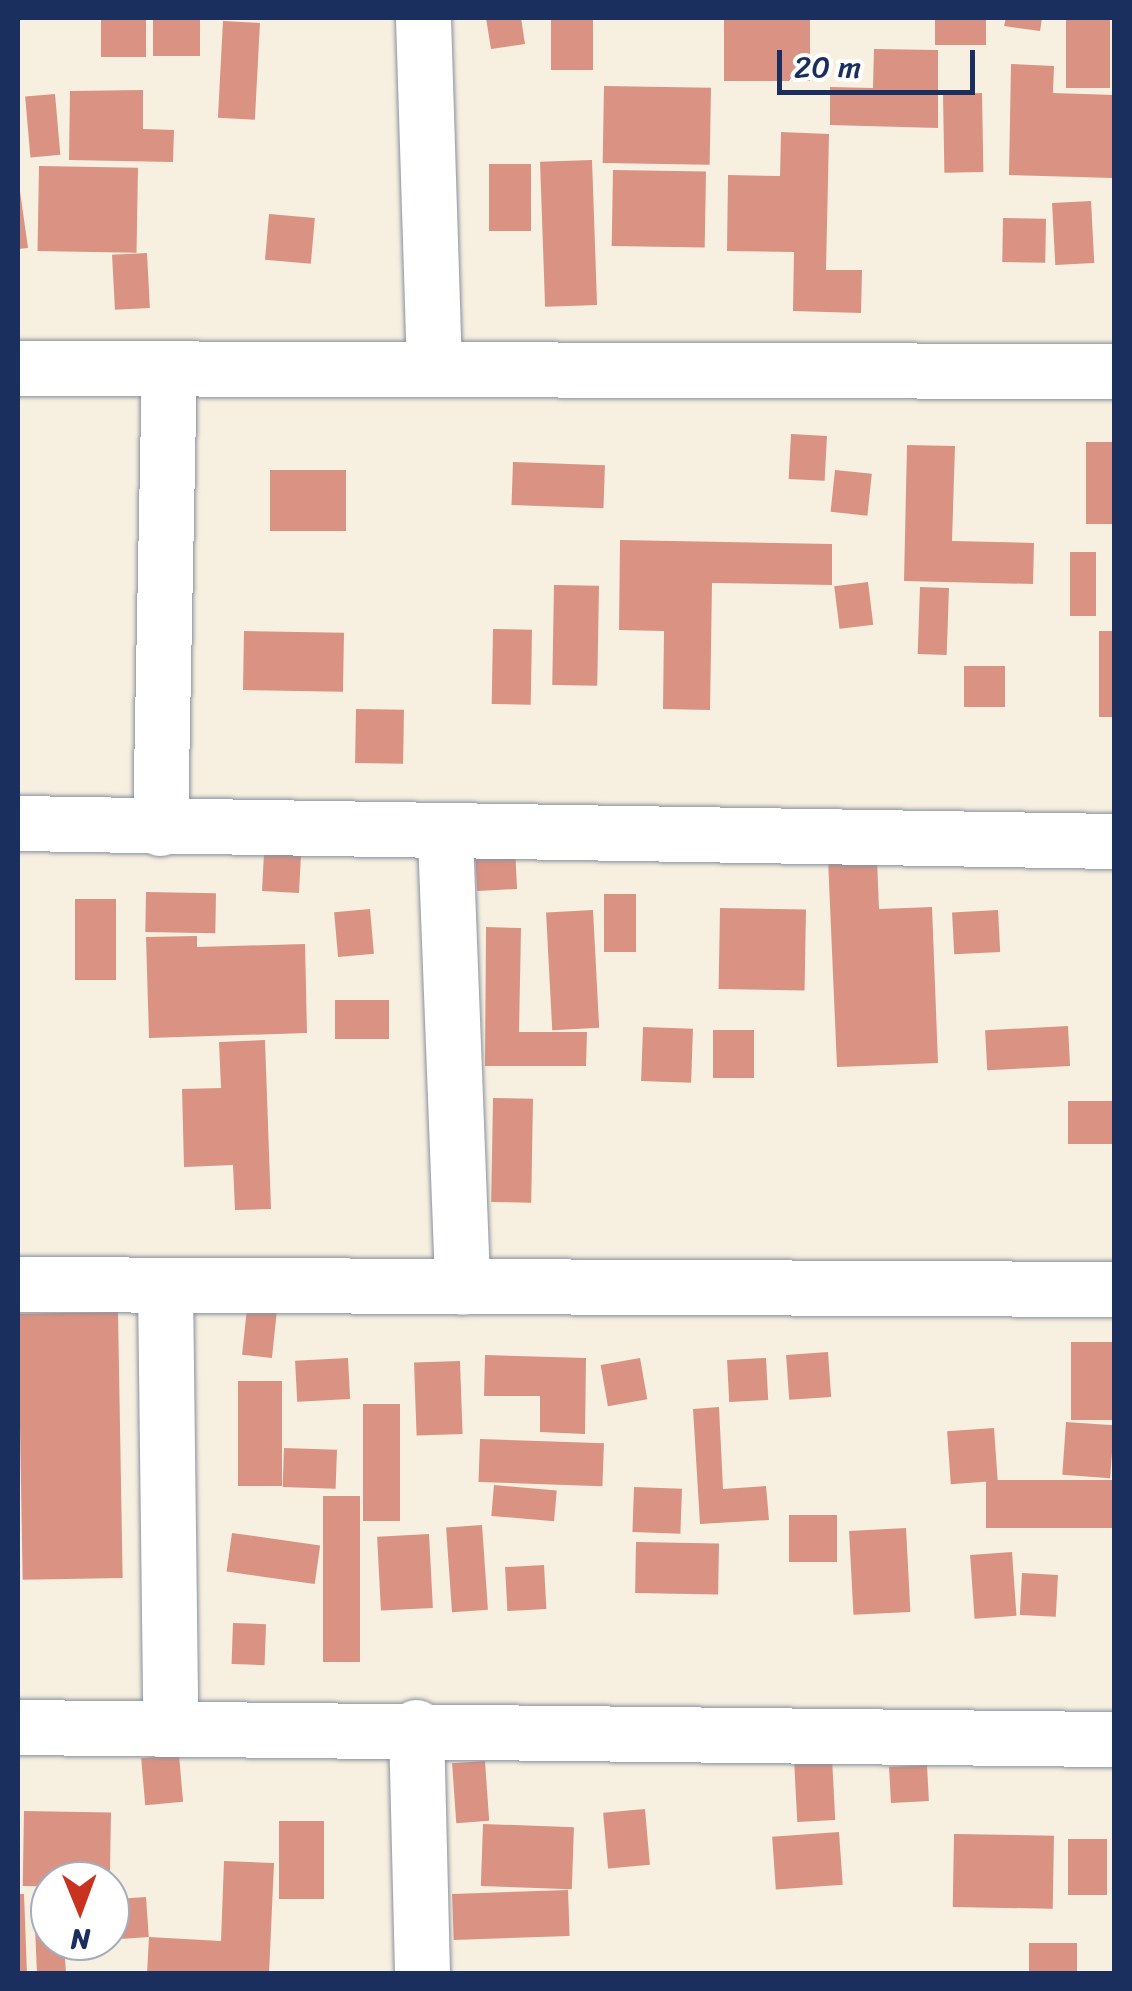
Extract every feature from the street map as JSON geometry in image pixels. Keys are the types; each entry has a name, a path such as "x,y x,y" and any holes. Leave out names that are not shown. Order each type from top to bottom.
{"street":[{"path":"422,18 434,368"},
{"path":"18,368 1114,371"},
{"path":"160,828 169,368"},
{"path":"18,823 445,837 1114,840"},
{"path":"445,837 462,1287"},
{"path":"18,1284 1114,1289"},
{"path":"165,1286 170,1726"},
{"path":"18,1727 416,1727 1114,1739"},
{"path":"416,1727 422,1974"}],"building":[{"path":"101,18 146,18 146,57 101,57"},
{"path":"153,18 200,18 200,56 153,56"},
{"path":"486,18 521,18 525,44 491,49"},
{"path":"551,18 593,18 593,70 551,70"},
{"path":"724,18 810,18 810,81 724,81"},
{"path":"935,18 986,18 986,45 935,45"},
{"path":"1006,18 1042,18 1040,31 1004,26"},
{"path":"1066,20 1110,20 1110,88 1066,88"},
{"path":"223,21 260,23 255,120 218,118"},
{"path":"874,49 938,50 938,128 830,125 830,87 873,88"},
{"path":"1011,64 1054,66 1053,93 1114,95 1114,178 1009,175"},
{"path":"604,86 711,88 710,165 603,163"},
{"path":"143,90 143,129 174,130 173,162 69,160 70,91"},
{"path":"982,93 983,172 944,173 943,94"},
{"path":"55,94 60,155 30,157 25,97"},
{"path":"781,132 829,134 826,270 862,270 861,313 793,311 794,252 727,251 728,175 780,176"},
{"path":"592,160 597,305 545,307 540,162"},
{"path":"489,164 531,164 531,231 489,231"},
{"path":"39,166 138,168 137,253 38,251"},
{"path":"613,170 706,172 705,248 612,246"},
{"path":"18,177 28,248 18,249"},
{"path":"1091,201 1094,263 1055,265 1052,203"},
{"path":"269,214 315,218 311,264 265,260"},
{"path":"1003,218 1046,219 1045,263 1002,262"},
{"path":"147,253 150,308 115,310 112,255"},
{"path":"791,434 827,436 825,481 789,479"},
{"path":"1086,442 1114,442 1114,524 1086,524"},
{"path":"907,445 955,446 952,541 1034,543 1033,584 904,581"},
{"path":"513,462 605,465 603,508 511,505"},
{"path":"270,470 346,470 346,531 270,531"},
{"path":"835,470 872,474 867,516 831,512"},
{"path":"620,540 832,544 832,585 712,583 710,710 663,709 664,631 619,630"},
{"path":"1070,552 1096,552 1096,616 1070,616"},
{"path":"868,582 873,625 839,629 834,586"},
{"path":"554,585 599,586 597,686 552,685"},
{"path":"920,587 949,588 947,655 918,654"},
{"path":"493,629 532,630 531,705 492,704"},
{"path":"244,631 344,633 343,692 243,690"},
{"path":"1099,631 1114,631 1114,717 1099,717"},
{"path":"964,666 1005,666 1005,707 964,707"},
{"path":"356,709 404,710 403,764 355,763"},
{"path":"515,849 517,889 477,891 475,851"},
{"path":"264,853 301,855 299,893 262,891"},
{"path":"828,859 877,859 879,909 932,907 938,1063 837,1067"},
{"path":"146,892 216,893 215,933 145,932"},
{"path":"604,894 636,894 636,952 604,952"},
{"path":"75,899 116,899 116,980 75,980"},
{"path":"720,908 806,910 805,990 719,989"},
{"path":"370,909 374,954 338,957 334,912"},
{"path":"593,910 599,1028 552,1030 546,912"},
{"path":"998,910 1000,952 954,954 952,912"},
{"path":"486,927 521,928 519,1032 587,1032 586,1066 485,1066"},
{"path":"197,936 197,947 305,944 307,1033 149,1038 146,937"},
{"path":"335,1000 389,1000 389,1039 335,1039"},
{"path":"1068,1026 1070,1066 987,1070 985,1030"},
{"path":"643,1027 693,1029 691,1083 641,1081"},
{"path":"713,1030 754,1030 754,1078 713,1078"},
{"path":"265,1040 271,1209 235,1210 233,1165 184,1167 182,1089 221,1088 219,1042"},
{"path":"493,1098 533,1099 531,1203 491,1202"},
{"path":"1068,1101 1114,1101 1114,1144 1068,1144"},
{"path":"247,1308 277,1311 272,1358 242,1355"},
{"path":"118,1312 123,1578 23,1580 18,1314"},
{"path":"1071,1342 1114,1342 1114,1420 1071,1420"},
{"path":"828,1352 831,1397 789,1400 786,1355"},
{"path":"485,1355 586,1358 585,1434 540,1432 540,1396 484,1396"},
{"path":"348,1358 350,1399 297,1402 295,1361"},
{"path":"640,1358 647,1399 608,1406 601,1365"},
{"path":"766,1358 768,1400 729,1402 727,1360"},
{"path":"460,1361 463,1434 417,1436 414,1363"},
{"path":"238,1381 282,1381 282,1486 238,1486"},
{"path":"363,1404 400,1404 400,1521 363,1521"},
{"path":"719,1407 723,1489 766,1486 769,1520 700,1524 693,1409"},
{"path":"1066,1422 1114,1425 1110,1478 1062,1475"},
{"path":"994,1428 998,1481 951,1484 947,1431"},
{"path":"480,1439 604,1443 602,1486 478,1482"},
{"path":"284,1448 337,1450 336,1489 283,1487"},
{"path":"986,1480 1114,1480 1114,1528 986,1528"},
{"path":"494,1485 557,1490 554,1521 491,1516"},
{"path":"634,1487 682,1489 680,1534 632,1532"},
{"path":"323,1496 360,1496 360,1662 323,1662"},
{"path":"789,1515 837,1515 837,1562 789,1562"},
{"path":"482,1525 488,1610 452,1612 446,1528"},
{"path":"906,1528 910,1612 853,1615 849,1531"},
{"path":"232,1533 320,1545 315,1584 227,1572"},
{"path":"429,1534 433,1608 381,1611 377,1537"},
{"path":"636,1542 719,1543 718,1594 635,1593"},
{"path":"1012,1552 1016,1616 975,1619 970,1555"},
{"path":"544,1565 546,1609 507,1611 505,1567"},
{"path":"1022,1573 1058,1575 1056,1617 1020,1615"},
{"path":"233,1623 266,1624 265,1665 232,1664"},
{"path":"179,1755 183,1802 145,1805 141,1758"},
{"path":"832,1758 835,1820 797,1822 794,1760"},
{"path":"485,1761 489,1821 456,1823 452,1763"},
{"path":"927,1765 929,1801 891,1803 889,1767"},
{"path":"645,1809 650,1865 608,1868 603,1813"},
{"path":"24,1811 111,1813 110,1861 30,1861 30,1886 23,1886"},
{"path":"279,1821 324,1821 324,1899 279,1899"},
{"path":"483,1824 574,1827 572,1889 481,1886"},
{"path":"839,1832 843,1885 776,1890 772,1837"},
{"path":"954,1834 1054,1836 1053,1909 953,1907"},
{"path":"1068,1839 1107,1839 1107,1895 1068,1895"},
{"path":"224,1861 274,1863 269,1974 147,1974 149,1937 221,1941"},
{"path":"568,1890 570,1936 454,1940 452,1894"},
{"path":"18,1894 24,1894 27,1974 18,1974"},
{"path":"146,1897 149,1937 130,1938 130,1898"},
{"path":"1029,1943 1077,1943 1077,1974 1029,1974"},
{"path":"36,1961 65,1961 66,1974 37,1974"}]}
